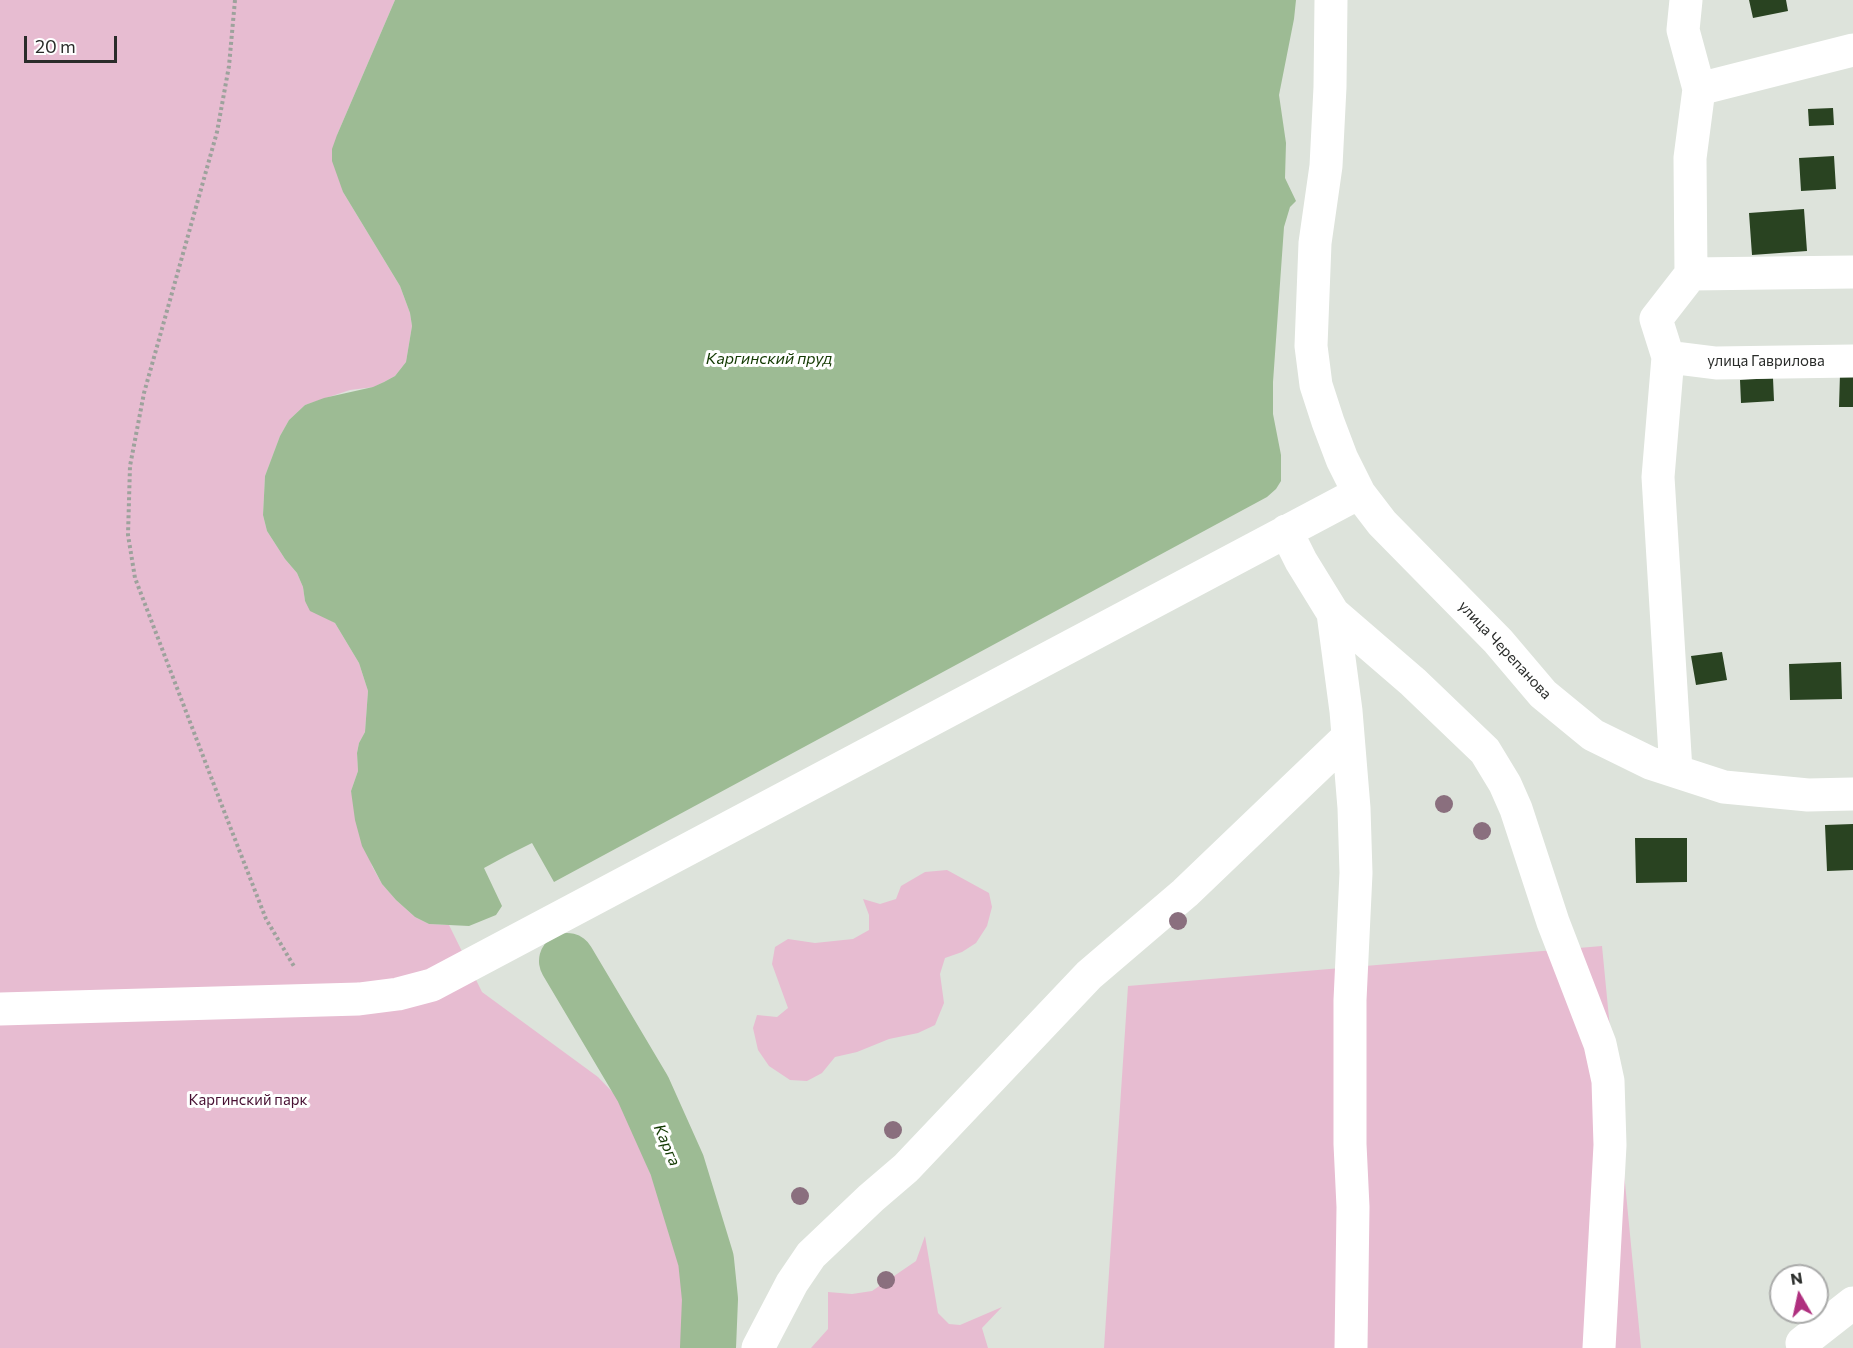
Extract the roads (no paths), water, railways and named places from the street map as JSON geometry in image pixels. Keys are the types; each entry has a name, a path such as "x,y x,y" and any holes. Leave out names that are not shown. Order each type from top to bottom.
{"street":[{"name":"улица Черепанова","path":"1331,0 1330,87 1326,155 1315,243 1311,346 1316,385 1328,422 1341,459 1359,493 1382,523 1490,633 1543,694 1593,735 1650,763 1724,787 1808,795 1853,794"},
{"path":"1676,771 1658,477 1668,357 1656,320 1691,274 1690,158 1699,89 1683,30 1686,0"},
{"path":"1699,89 1853,50"},
{"path":"1691,274 1853,272"},
{"name":"улица Гаврилова","path":"1668,357 1716,363 1853,360"},
{"path":"0,1009 358,999 398,994 432,984 1359,493"},
{"path":"1286,531 1301,561 1333,613 1413,682 1485,751 1505,784 1516,809 1553,922 1600,1044 1608,1081 1610,1145 1599,1348"},
{"path":"1333,613 1348,737 1354,808 1356,873 1350,1000 1350,1144 1353,1207 1351,1348"},
{"path":"758,1348 792,1283 811,1255 906,1168 1089,975 1185,893 1348,737"},
{"path":"1802,1343 1853,1303"}],"water":[{"name":"Каргинский пруд","path":"395,0 1296,0 1279,95 1286,143 1285,178 1296,201 1290,207 1284,227 1273,382 1273,414 1281,455 1281,481 1267,497 554,882 532,843 484,868 502,906 496,915 469,926 429,924 415,917 382,884 362,846 355,820 351,791 358,771 359,743 365,732 368,691 359,663 335,623 310,611 297,573 267,531 263,515 265,476 280,436 289,420 305,405 384,382 395,376 406,362 412,326 410,313 400,286 343,192 332,161 332,149 337,135"}],"waterway":[{"name":"Карга","path":"567,961 643,1089 677,1165 706,1260 710,1299 708,1348"}],"park label":[{"name":"Каргинский парк","path":"248,1100"}]}
